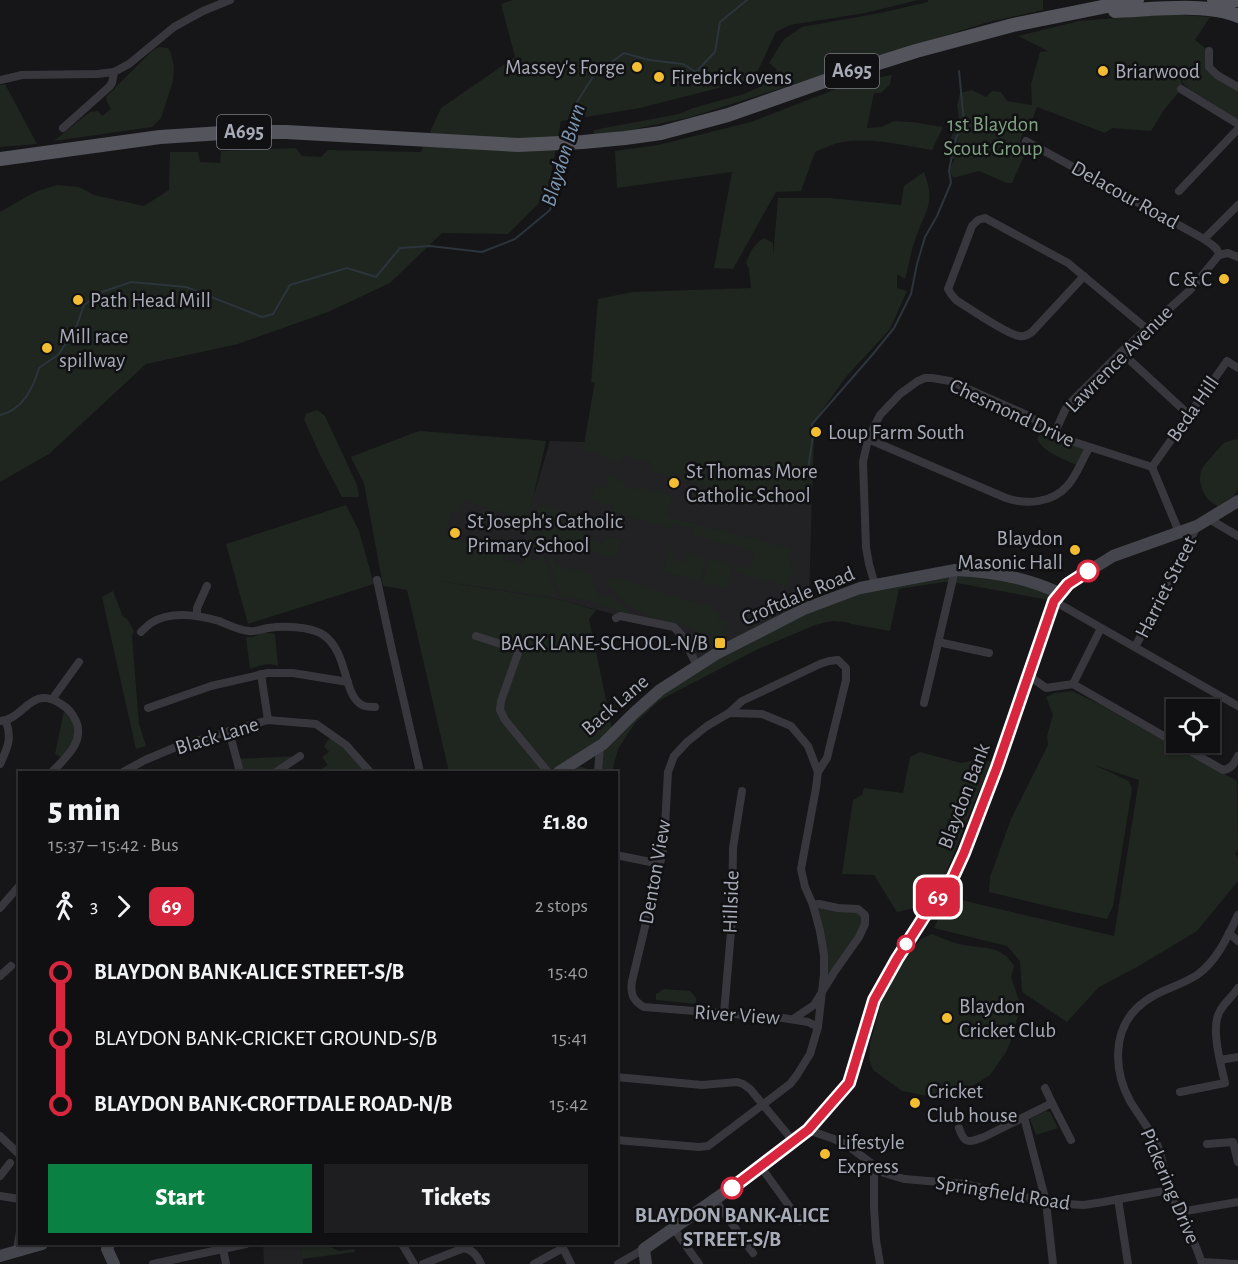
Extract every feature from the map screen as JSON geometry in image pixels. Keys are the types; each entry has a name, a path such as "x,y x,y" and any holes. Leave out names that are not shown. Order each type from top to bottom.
{"main road":[{"name":"A695","path":"0,159 149,138 238,132 286,132 518,145 583,142 662,133 728,115 916,51 1013,25 1137,0"},
{"path":"1214,0 1225,2 1237,0"},
{"name":"A695","path":"1082,11 1190,9 1225,11 1238,16"}],"street":[{"path":"2,79 22,75 114,72 129,64 174,27 203,11 230,0"},
{"path":"1209,51 1209,67 1216,75 1238,87"},
{"path":"63,128 97,102 112,83 114,72"},
{"path":"1182,89 1238,124"},
{"path":"1179,190 1238,129"},
{"name":"Delacour Road","path":"1026,141 1204,239 1216,248 1219,255"},
{"path":"1204,239 1238,205"},
{"path":"1084,276 1032,332 1024,336 1009,332 956,300 948,289 972,226 978,220 985,218 1068,262 1147,329"},
{"path":"1219,255 1228,253 1238,257"},
{"name":"Lawrence Avenue","path":"1055,432 1068,405 1121,352 1190,290 1219,255"},
{"path":"1121,352 1188,414"},
{"name":"Beda Hill","path":"1152,467 1227,361 1238,368"},
{"name":"Chesmond Drive","path":"875,585 869,564 865,530 863,462 868,439 880,415 900,394 925,378 950,381 1029,416 1065,439 1152,467"},
{"path":"868,439 1006,498 1027,502 1041,501 1055,496 1068,486 1089,448"},
{"path":"1152,467 1179,532"},
{"path":"1238,501 1197,526 1113,556 1076,578 1057,597 1101,628 1238,706"},
{"path":"1209,519 1238,536"},
{"name":"Harriet Street","path":"1135,647 1197,526"},
{"path":"924,703 955,570"},
{"name":"Croftdale Road","path":"697,666 804,609 860,588 875,585 955,570 1011,577 1036,584 1057,597"},
{"path":"377,580 420,771"},
{"path":"198,615 197,608 207,586"},
{"name":"Blaydon Bank","path":"618,1264 715,1200 794,1142 808,1130 849,1083 874,1000 929,909 953,877 964,853 1057,597"},
{"path":"141,632 152,622 185,614 198,615 252,632 282,627 303,628 322,634 337,648 351,694 362,705 375,707"},
{"path":"616,618 620,616 674,627 683,637 697,666"},
{"path":"1073,684 1101,628"},
{"path":"476,636 519,650 500,710 505,720 547,771"},
{"path":"938,642 989,652"},
{"name":"Denton View","path":"618,1140 704,1147 713,1143 790,1084 810,1054 818,1028 824,955 813,905 805,887 801,869 818,772 827,758 846,680 846,668 837,660 819,664 742,701 729,713 693,736 674,756 668,772 660,864 631,988 632,995 638,1004 653,1009"},
{"path":"53,698 79,662"},
{"name":"Back Lane","path":"561,771 600,746 660,690 697,666"},
{"path":"148,708 211,686 261,674 293,673 348,682"},
{"path":"261,674 268,720"},
{"path":"1028,675 1046,688 1073,684 1222,770 1232,767 1238,756"},
{"path":"0,764 10,738 9,730 3,721 36,699 53,698 71,710 79,729 76,743 53,771"},
{"path":"729,713 762,714 791,726 808,746 818,772"},
{"name":"Black Lane","path":"125,771 176,747 268,720 315,724 346,745 369,771"},
{"path":"229,730 240,771"},
{"path":"598,771 600,746"},
{"path":"278,771 300,756"},
{"name":"Hillside","path":"724,1013 732,920 733,848 742,791"},
{"path":"618,855 660,864"},
{"path":"0,908 18,887"},
{"path":"792,1019 814,1005 859,937 866,919 858,909 813,905"},
{"name":"Pickering Drive","path":"1202,1263 1169,1190 1157,1145 1124,1087 1118,1053 1121,1032 1127,1019 1145,1000 1198,974 1211,961 1238,915"},
{"path":"1229,933 1238,941"},
{"path":"0,976 12,966"},
{"path":"1180,1092 1225,1083 1215,1038 1219,1012 1238,988"},
{"name":"River View","path":"653,1009 792,1019 808,1022 818,1028"},
{"path":"1220,1060 1238,1057"},
{"path":"618,1077 702,1085 736,1082 743,1084 750,1089 794,1142"},
{"path":"1045,1088 1071,1140"},
{"path":"959,1128 963,1139 973,1141 1052,1103"},
{"path":"1024,1118 1047,1202 1053,1264"},
{"name":"Springfield Road","path":"808,1130 847,1145 884,1173 904,1179 964,1184 1047,1202 1084,1205 1169,1190"},
{"path":"0,1136 18,1153"},
{"path":"1208,1143 1233,1142 1238,1162"},
{"path":"0,1176 10,1163"},
{"path":"874,1166 874,1207 880,1264"},
{"path":"761,1167 800,1221"},
{"path":"0,1196 18,1199"},
{"path":"1118,1199 1128,1264"},
{"path":"715,1200 753,1253"},
{"path":"1180,1212 1238,1202"},
{"path":"674,1228 699,1264"},
{"path":"17,1250 18,1244"},
{"path":"0,1256 38,1245"},
{"path":"105,1245 114,1264"},
{"path":"153,1264 241,1245"},
{"path":"403,1245 414,1264"},
{"path":"534,1264 562,1246 571,1264"},
{"path":"423,1264 464,1248 474,1253 481,1264"},
{"path":"223,1249 226,1264"},
{"path":"644,1249 646,1264"},
{"path":"1202,1263 1236,1264"}],"shaded area":[{"name":"St Thomas More Catholic School","path":"595,381 814,386 808,470 812,495 809,601 811,606 697,666 674,627 620,616 561,600 381,572 364,483 351,457 419,431 546,441 533,498 550,441 585,442"},
{"path":"263,1245 301,1245 303,1264 264,1264"}],"green space":[{"path":"513,0 918,0 865,13 790,25 776,32 754,79 640,108 561,121 547,195 508,234 442,233 390,283 328,312 238,344 146,364 49,454 0,482 0,212 35,192 57,185 79,187 94,195 144,206 169,190 170,152 198,152 200,162 220,163 221,151 296,148 302,156 321,157 328,150 421,152 441,108 515,57 501,4"},
{"path":"928,0 1043,0 1043,10 985,23 691,117 625,131 593,135 594,130 679,114 744,94 762,86 777,70 769,63 784,39 802,27 880,13 928,2"},
{"name":"1st Blaydon Scout Group","path":"1153,15 1210,17 1195,40 1209,51 1209,67 1238,87 1238,120 1188,88 1179,74 1183,87 1164,110 1151,131 1112,128 1105,133 1037,107 1027,133 1023,132 1020,142 1028,147 1012,183 979,171 953,178 949,169 955,159 944,156 959,117 957,106 960,93 972,90 986,97 992,91 1001,92 1007,101 1032,105 1031,84 1040,52 1048,51 1018,36 1079,21"},
{"path":"159,47 168,48 171,53 174,67 173,81 161,118 152,127 54,141 90,112 98,111 102,116 111,109 106,97 153,50"},
{"path":"892,75 890,84 881,93 874,93 867,128 881,127 894,121 943,127 932,150 861,140 838,143 815,152 801,191 776,192 733,269 714,268 732,172 617,188 615,151 658,145 751,122 867,77"},
{"path":"5,84 37,144 0,147 0,85"},
{"path":"924,172 929,191 928,206 914,242 905,279 897,274 897,288 907,291 890,329 846,377 812,424 814,435 812,495 808,474 807,494 799,500 782,504 734,494 650,471 652,462 623,455 621,462 583,450 595,382 591,383 598,299 633,292 751,288 746,263 752,249 764,238 773,243 773,256 778,198 829,198 901,205 904,186"},
{"path":"317,410 325,416 357,485 359,497 342,497 321,457 304,419 306,414"},
{"path":"1045,427 1089,448 1079,466 1055,456 1040,444 1037,439"},
{"path":"419,431 546,441 529,514 542,551 528,547 532,533 520,529 522,518 464,501 460,513 452,511 445,536 506,550 504,560 522,565 525,557 539,561 540,556 544,557 557,597 433,580 561,600 596,610 589,619 613,733 716,654 857,589 955,569 1048,588 1054,601 957,583 944,582 899,589 890,631 846,622 832,621 815,625 756,650 660,700 635,723 618,749 612,771 598,771 600,747 574,764 588,771 449,771 407,590 383,586 364,483 351,457"},
{"path":"1238,439 1238,489 1233,497 1218,506 1209,500 1203,491 1200,474 1224,443"},
{"path":"609,475 625,482 624,487 636,490 638,486 672,495 667,517 791,548 789,560 793,569 786,586 736,573 737,566 750,569 754,551 692,535 693,528 672,523 671,528 612,512 613,506 591,501 595,485 605,488"},
{"path":"346,505 359,531 374,584 248,624 226,544"},
{"path":"539,505 548,507 546,516 549,507 586,517 582,538 604,544 606,536 621,540 616,558 541,538 535,515"},
{"path":"669,548 674,550 672,559 684,563 687,553 706,558 700,581 663,572"},
{"path":"548,557 555,559 554,565 591,574 593,586 601,598 612,598 629,610 630,614 601,606 597,602 560,596"},
{"path":"709,559 732,565 726,588 703,582"},
{"path":"611,577 653,588 653,590 720,611 718,620 727,623 724,639 714,645 684,625 646,616 620,599 605,581"},
{"path":"113,591 123,617 127,619 134,631 132,636 139,724 146,746 136,749 102,597"},
{"path":"263,632 275,634 278,666 267,664 250,669 246,637 253,637"},
{"path":"1072,691 1097,703 1166,741 1166,753 1187,753 1237,781 1238,849 1235,854 1238,858 1238,881 1197,931 1099,987 1067,1022 1022,992 1020,961 1007,946 934,928 945,904 957,899 1114,936 1139,780 1094,765 1129,781 1132,789 1113,906 1107,919 989,892 990,877 1011,819 1048,745 1047,736 1053,715 1046,697 1055,693"},
{"path":"65,706 79,729 64,759 55,754"},
{"path":"332,735 365,771 319,771 328,765 322,757 329,752 324,746"},
{"path":"920,752 961,763 981,759 996,763 978,793 941,885 927,905 897,912 874,875 842,874 853,800 862,795 864,788 903,793 910,757"},
{"path":"300,756 278,771 240,771 236,759"},
{"path":"813,905 858,909 866,919 822,993 824,974"},
{"name":"Blaydon Cricket Club","path":"932,934 956,943 992,949 1004,954 1014,966 1011,977 1020,1003 1013,1036 1006,1052 990,1075 971,1087 944,1098 902,1091 873,1070 869,1059 870,1044 882,1000 897,967 921,939"},
{"path":"664,989 690,991 696,998 696,1004 656,1000 656,994"},
{"path":"1046,1111 1050,1112 1058,1128 1036,1135 1030,1119"},
{"path":"301,1245 326,1245 339,1251 354,1249 355,1252 302,1259"}],"waterway":[{"name":"Blaydon Burn","path":"568,136 577,102 594,75 624,53 649,60 683,64 696,72 715,52 720,22 747,0"},
{"path":"808,469 813,436 812,424 894,328 911,294 925,237 951,183 949,170 956,138 964,122 959,71"},
{"name":"Blaydon Burn","path":"0,415 15,408 26,397 39,368 59,354 77,325 84,305 102,292 131,282 186,287 262,317 273,314 290,285 347,268 376,277 400,248 430,246 482,252 515,239 550,210 565,148"}],"bus line":[{"name":"69","path":"732,1188 808,1130 849,1083 874,1000 929,909 953,877 964,853 997,767 1054,601 1068,584 1088,571"}],"place":[{"name":"Massey's Forge","path":"637,67"},
{"name":"Briarwood","path":"1103,71"},
{"name":"Firebrick ovens","path":"659,77"},
{"name":"C & C","path":"1224,279"},
{"name":"Path Head Mill","path":"78,300"},
{"name":"Mill race spillway","path":"47,348"},
{"name":"Loup Farm South","path":"816,432"},
{"name":"St Thomas More Catholic School","path":"674,483"},
{"name":"St Joseph's Catholic Primary School","path":"455,533"},
{"name":"Blaydon Masonic Hall","path":"1075,550"},
{"name":"BACK LANE-SCHOOL-N/B","path":"720,643"},
{"name":"Blaydon Cricket Club","path":"947,1018"},
{"name":"Cricket Club house","path":"915,1103"},
{"name":"Lifestyle Express","path":"825,1154"},
{"name":"BLAYDON BANK-ALICE STREET-S/B","path":"732,1188"}]}
